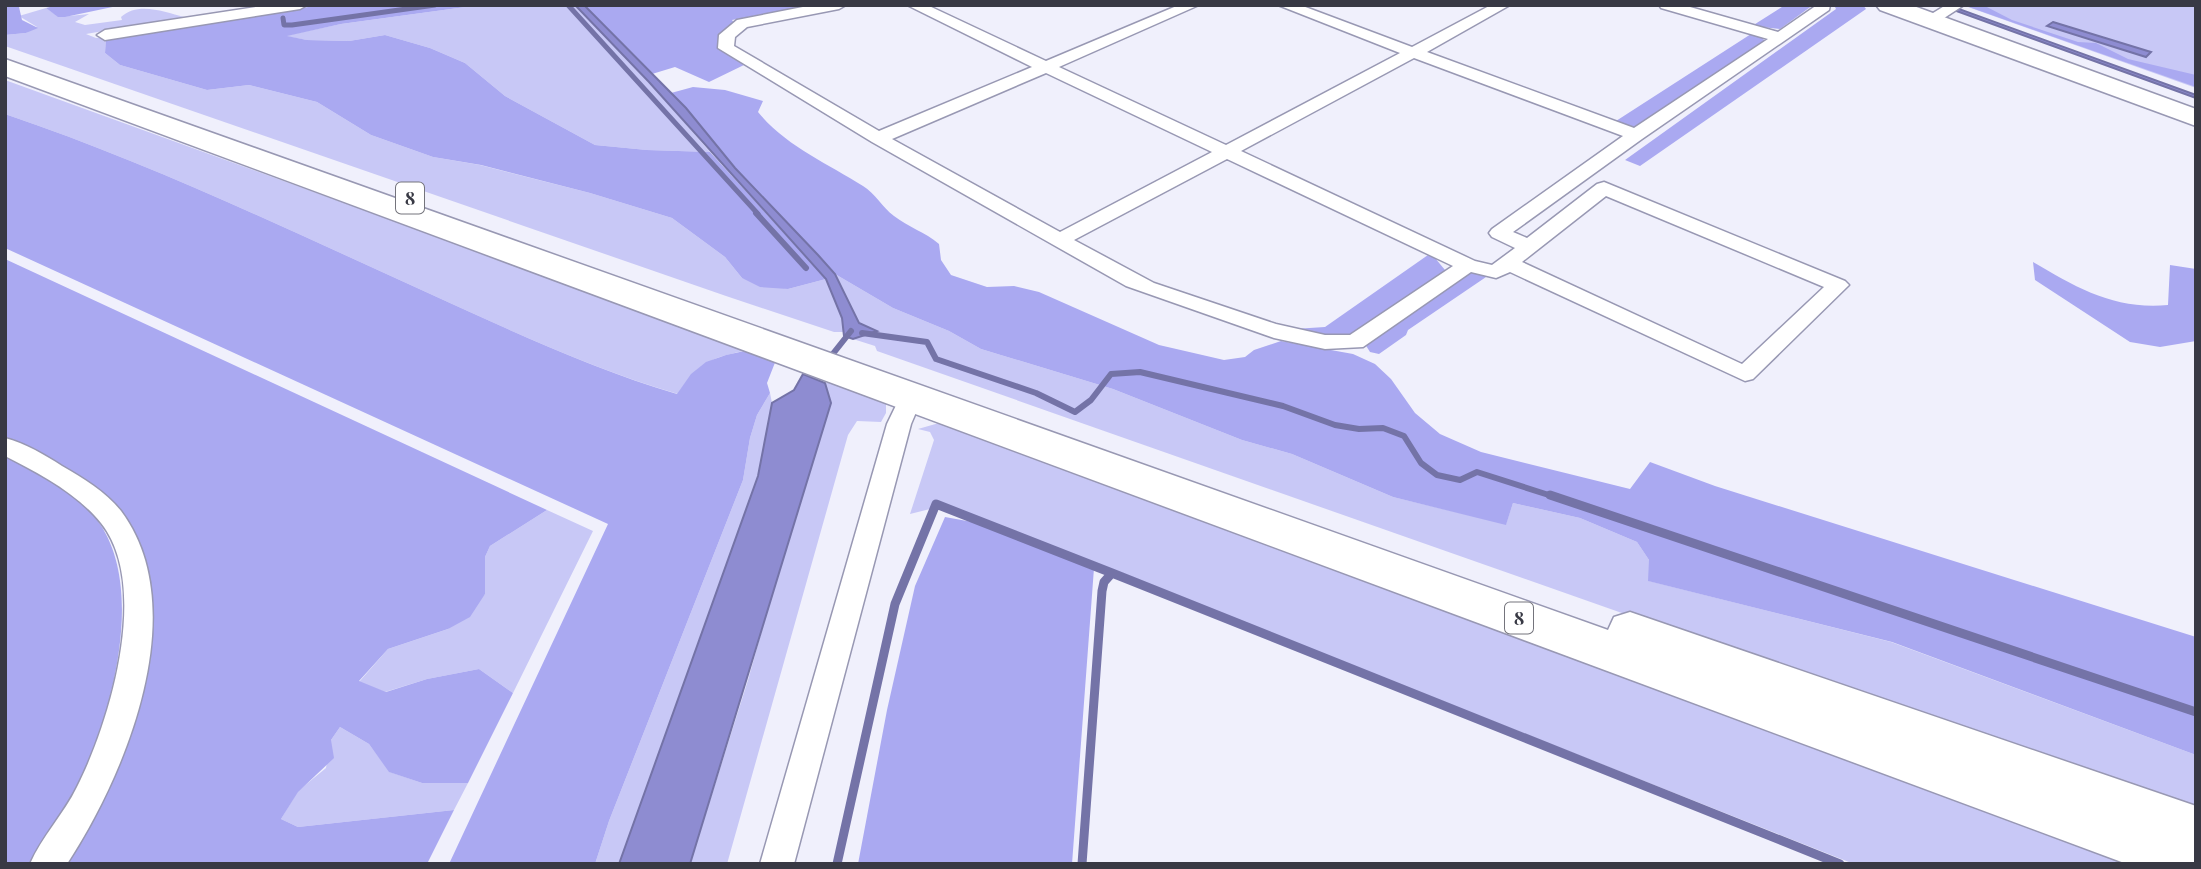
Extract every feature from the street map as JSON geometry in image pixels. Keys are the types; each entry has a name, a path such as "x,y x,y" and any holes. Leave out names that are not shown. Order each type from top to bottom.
{"main road":[{"path":"1888,5 1948,11 2196,118"},
{"name":"8","path":"5,54 2190,854"},
{"name":"8","path":"5,67 829,357 911,397 2190,854"}],"street":[{"path":"105,35 300,5"},
{"path":"839,5 742,23 727,35 726,48 878,138 1133,282 1173,299 1305,341 1332,344 1355,342 1468,265"},
{"path":"914,5 1468,265 1496,272 1604,188 1838,285 1745,374 1508,263"},
{"path":"878,138 1192,5"},
{"path":"1284,5 1636,135"},
{"path":"1060,240 1503,5"},
{"path":"1666,5 1780,38"},
{"path":"1527,246 1499,233 1636,135 1825,7"},
{"path":"777,864 899,424 911,397"},
{"path":"5,446 47,468 111,517 134,563 138,596 138,627 131,671 106,760 89,796 47,864"}],"shaded area":[{"path":"5,5 19,7 22,20 38,28 26,33 5,35"},
{"path":"58,5 122,5 65,17 58,17 46,8"},
{"path":"322,5 480,5 341,24 287,36 307,40 349,41 385,35 430,48 465,63 505,96 595,145 710,152 826,279 788,289 760,287 742,278 725,257 672,218 590,193 481,165 433,157 371,135 317,102 249,85 207,90 120,65 105,53 106,37"},
{"path":"480,5 575,5 649,82 710,152 595,145 505,96 465,63 430,48 385,35 349,41 307,40 284,36 341,24"},
{"path":"575,5 584,5 686,108 735,168 835,274 859,323 877,331 853,339 844,336 842,318 826,279 649,82"},
{"path":"584,5 809,5 732,20 735,24 717,42 720,50 744,65 709,82 675,67 652,74"},
{"path":"1785,5 1813,5 1780,29 1752,26"},
{"path":"1834,5 1863,5 1866,9 1640,166 1625,160 1836,9"},
{"path":"1940,5 1948,5 2196,95 2196,98"},
{"path":"1963,5 2196,5 2196,88 1968,7"},
{"path":"1983,5 2012,20 2078,42 2096,43 2128,59 2196,75 2196,87 1969,7"},
{"path":"46,8 59,17 89,14 75,22 85,25 122,20 121,17 128,12 143,9 184,17 86,34 96,38 106,37 105,53 120,65 207,90 249,85 317,102 371,135 433,157 480,165 590,193 672,218 725,257 742,278 788,289 826,279 842,318 844,332 834,332 726,296 5,46 5,35 26,33 37,27 19,16"},
{"path":"2053,22 2151,52 2146,57 2047,26"},
{"path":"1751,34 1765,41 1646,126 1629,127 1616,121"},
{"path":"5,80 749,350 726,355 708,363 692,375 678,394 614,373 519,334 165,175 5,114"},
{"path":"693,87 725,90 763,101 758,112 781,135 867,189 894,216 939,244 941,260 951,275 987,287 1014,286 1039,292 1159,345 1224,360 1245,357 1254,350 1281,341 1353,354 1375,364 1391,379 1415,413 1440,434 1481,452 1630,489 1650,462 1715,486 2196,637 2196,755 1892,642 1648,581 1649,560 1637,542 1580,518 1513,503 1506,525 1393,497 1292,454 1242,440 1113,389 981,349 949,331 893,308 835,274 735,168 671,93"},
{"path":"5,114 165,175 519,334 645,384 677,394 691,374 706,362 726,355 749,350 776,360 767,383 770,393 757,415 750,438 743,480 609,821 595,864 449,864 608,524 5,248"},
{"path":"1428,255 1435,258 1445,270 1362,330 1338,338 1294,329 1325,327"},
{"path":"5,259 547,510 490,546 485,557 485,594 470,617 448,629 388,649 359,681 386,692 427,679 479,669 513,693 468,783 422,783 389,772 369,744 340,727 331,740 334,758 298,792 281,819 298,827 454,810 427,864 60,864 146,661 152,594 143,559 127,521 104,498 5,436"},
{"path":"2033,262 2097,295 2149,306 2168,305 2170,265 2196,269 2196,341 2160,347 2130,342 2035,280"},
{"path":"1470,270 1489,275 1408,330 1406,335 1379,354 1370,352 1365,344"},
{"path":"835,274 893,308 949,331 981,349 1113,389 1242,440 1292,454 1393,497 1506,524 1513,503 1580,518 1637,542 1649,560 1649,581 1891,642 2196,755 2196,815 877,351 875,346 853,339 876,331 856,319"},
{"path":"803,374 825,383 831,403 690,864 619,864 758,476 772,403 794,390"},
{"path":"825,383 837,383 886,399 886,413 881,422 857,421 848,435 727,864 690,864 748,680 828,396"},
{"path":"770,393 772,403 758,476 619,864 595,864 609,821 743,480 757,415"},
{"path":"939,423 2149,864 1854,864 936,501 930,509 910,514 934,440 930,432 918,429"},
{"path":"5,457 57,484 91,513 100,524 114,552 120,584 122,618 118,654 112,690 102,724 75,795 35,864 5,864"},
{"path":"547,510 593,531 513,693 479,669 427,679 385,692 359,682 388,649 448,629 485,594 485,557 490,546"},
{"path":"945,517 978,523 1094,568 1072,864 858,864 887,710 915,586"},
{"path":"340,727 369,744 390,772 422,783 468,783 454,810 298,827 281,819 298,791 326,768 331,740"}],"waterway":[{"path":"283,18 284,25 292,25 435,5"},
{"path":"568,5 758,214"},
{"path":"756,213 806,268"},
{"path":"828,360 851,331"},
{"path":"862,333 927,342 936,359 1036,393 1075,412 1091,400 1111,374 1140,372 1283,406 1335,425 1359,429 1383,428 1404,436 1421,463 1437,475 1460,480 1477,472 1555,497"},
{"path":"1550,495 2196,712"},
{"path":"837,864 895,604 936,504 1112,573"},
{"path":"1082,864 1102,591 1104,582 1112,573"},
{"path":"1112,573 1840,864"}]}
